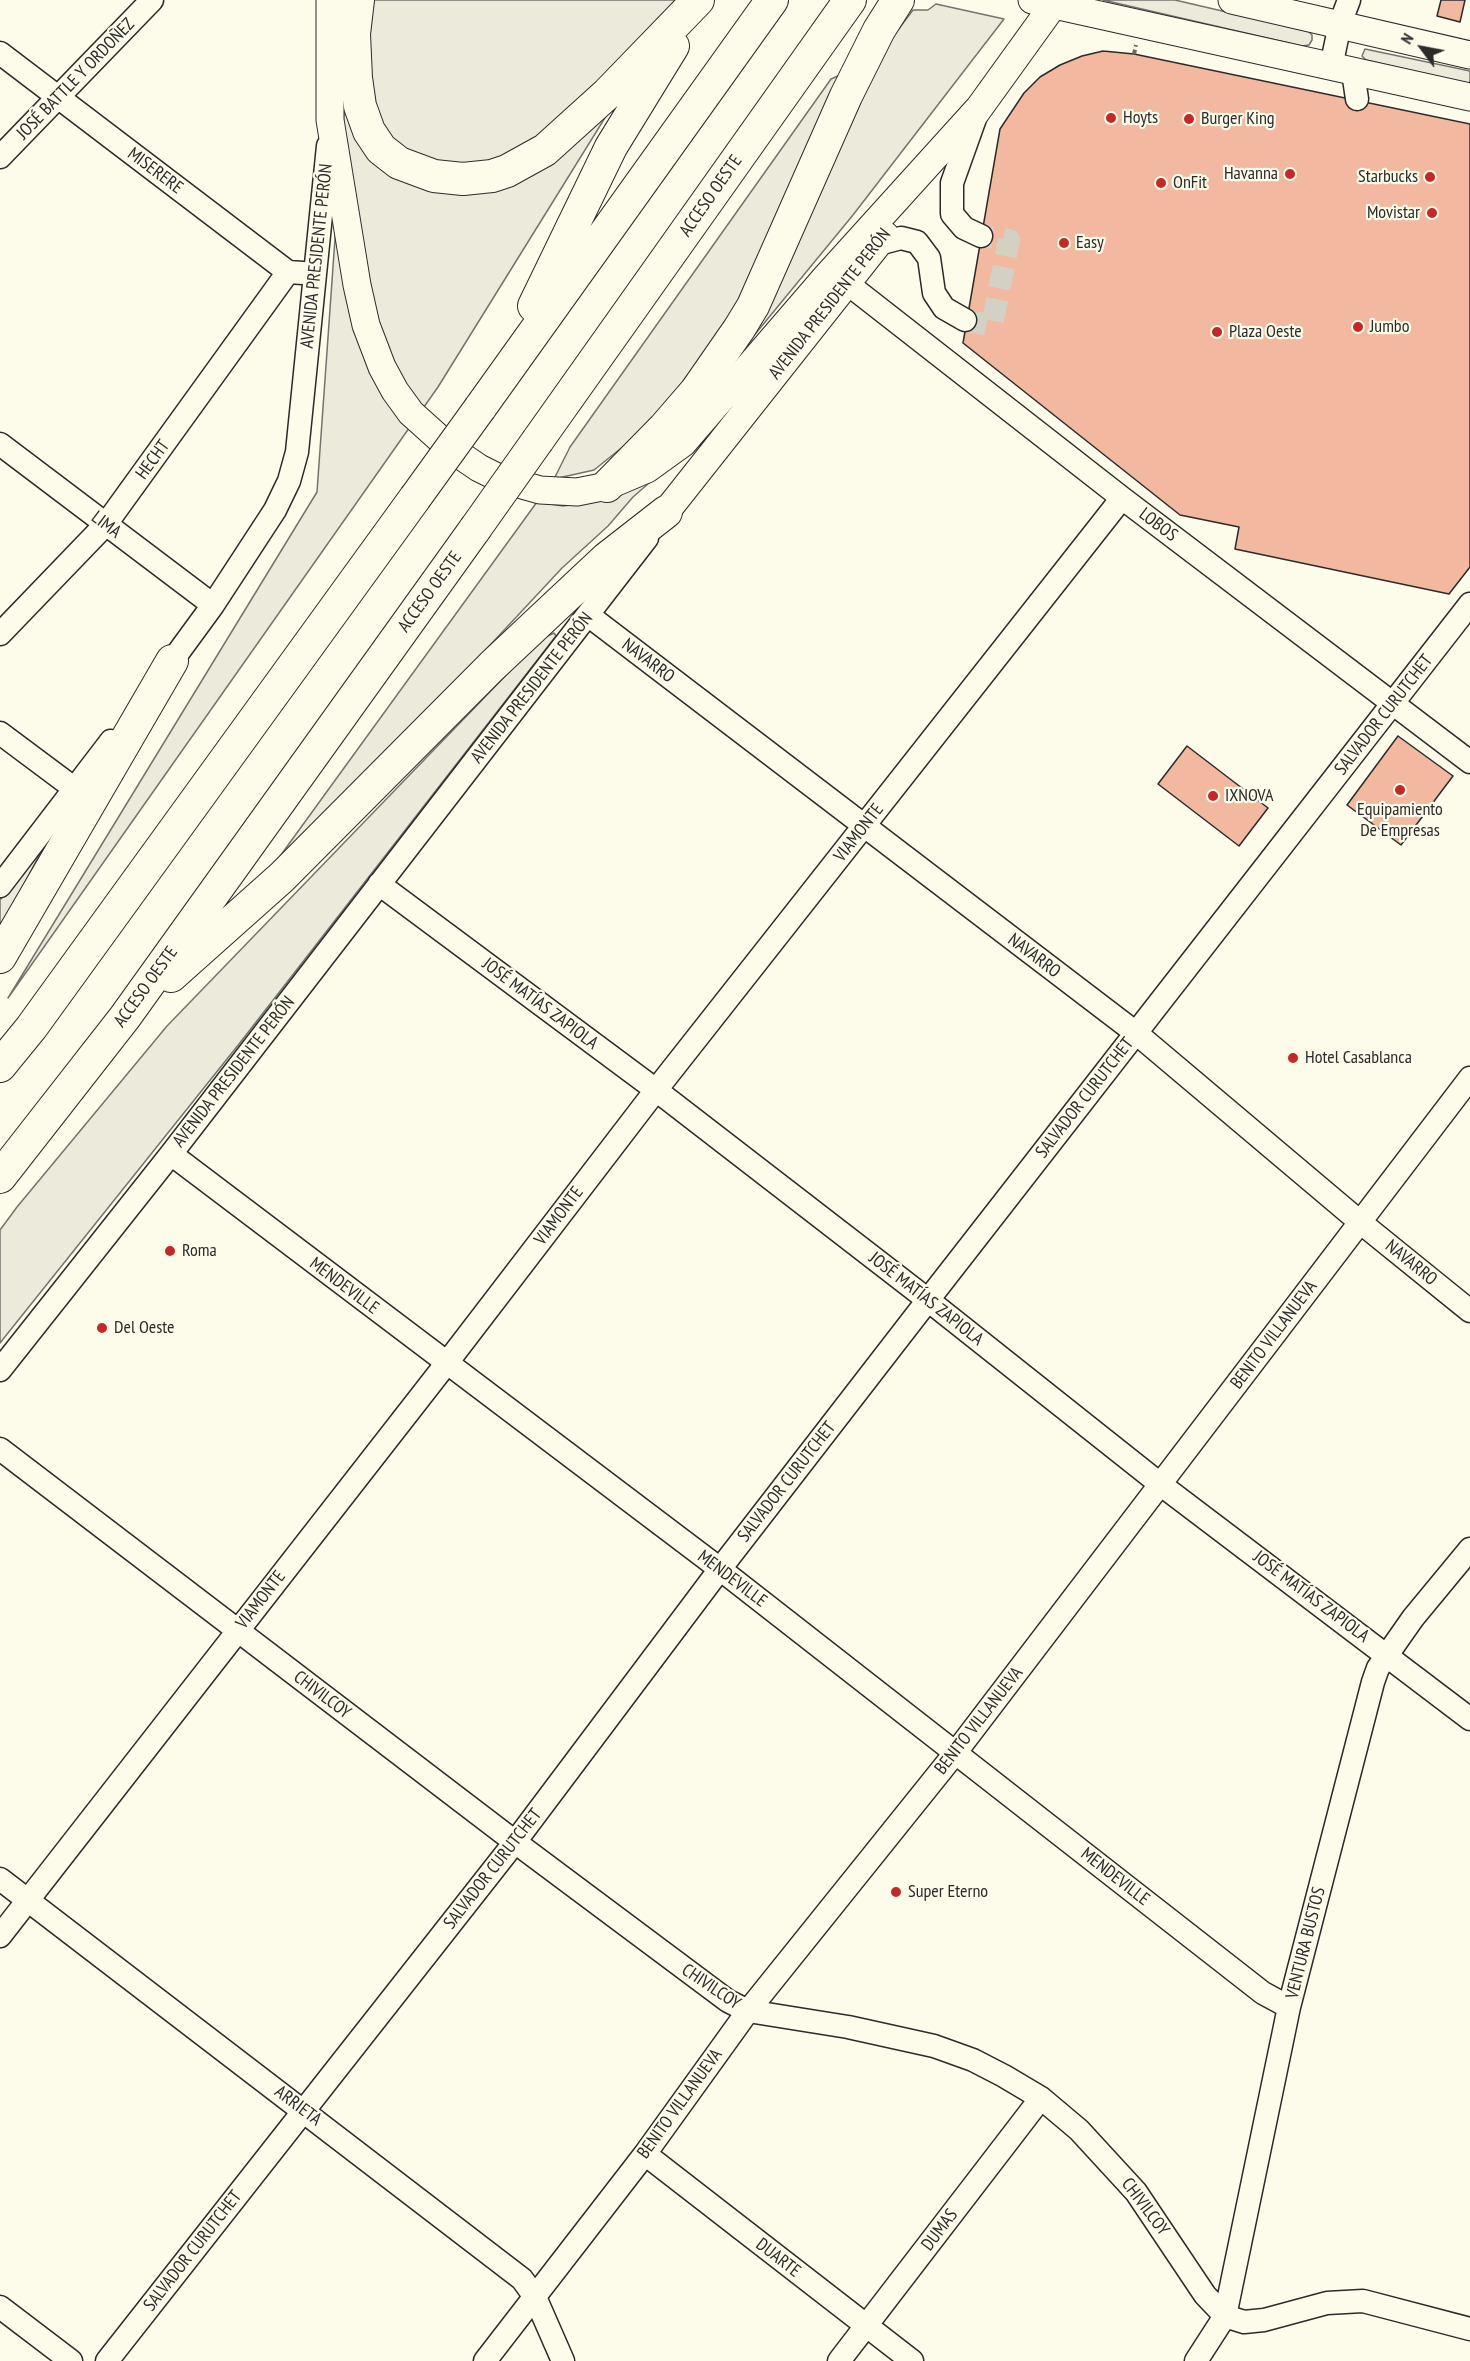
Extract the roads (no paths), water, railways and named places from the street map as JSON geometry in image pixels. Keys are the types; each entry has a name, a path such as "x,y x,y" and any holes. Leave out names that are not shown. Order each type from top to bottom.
{"highway":[{"path":"335,1 354,34 355,69 360,106 369,131 381,149 404,166 434,177 463,180 507,171 545,150 608,93 698,0"},
{"path":"501,377 611,147 647,86 703,0"},
{"path":"607,486 656,437 696,391 724,354 748,314 846,96 879,30 898,0"},
{"path":"0,1066 31,1028 415,498 768,6"},
{"name":"ACCESO OESTE","path":"0,1177 125,1017 842,12"},
{"path":"125,1017 282,877 492,666 543,618 608,558 666,512"},
{"path":"0,957 172,662"}],"main road":[{"path":"1232,0 1345,12 1470,56"},
{"name":"AVENIDA PRESIDENTE PERÓN","path":"330,120 335,1"},
{"name":"AVENIDA PRESIDENTE PERÓN","path":"666,512 878,244 978,109 1047,2"},
{"path":"1047,2 1470,97"},
{"path":"330,120 362,311 382,367 406,407 450,449 479,468 501,479 527,487 555,492 576,492 607,486 647,469 691,436 826,277 978,109"}],"street":[{"name":"JOSÉ BATTLE Y ORDOÑEZ","path":"0,157 152,0"},
{"path":"1345,12 1342,69 1357,99"},
{"name":"MISERERE","path":"0,53 288,272"},
{"path":"978,109 952,183 952,213 964,228 981,236"},
{"name":"AVENIDA PRESIDENTE PERÓN","path":"0,886 213,605 275,510 290,481 297,452 330,120"},
{"path":"878,244 901,238 917,242 928,258 934,293 944,308 965,320"},
{"path":"288,272 316,274"},
{"name":"HECHT","path":"0,634 106,525 288,272"},
{"name":"LOBOS","path":"848,284 1122,498 1470,762"},
{"name":"LIMA","path":"0,444 213,605"},
{"name":"VIAMONTE","path":"0,1936 446,1364 656,1090 1122,498"},
{"name":"AVENIDA PRESIDENTE PERÓN","path":"0,1370 171,1154 666,512"},
{"name":"SALVADOR CURUTCHET","path":"107,2361 515,1842 720,1569 1470,604"},
{"name":"NAVARRO","path":"588,615 1136,1033 1360,1222 1470,1311"},
{"path":"0,733 75,789"},
{"name":"JOSÉ MATÍAS ZAPIOLA","path":"379,884 656,1090 928,1300 1160,1484 1470,1719"},
{"name":"BENITO VILLANUEVA","path":"485,2361 645,2154 748,2011 956,1752 1470,1078"},
{"name":"MENDEVILLE","path":"171,1154 720,1569 1263,1993 1289,2007"},
{"name":"CHIVILCOY","path":"0,1449 515,1842 728,2001 748,2011 848,2027 934,2046 973,2060 1041,2098 1079,2130 1136,2192 1205,2295 1225,2316"},
{"name":"VENTURA BUSTOS","path":"1196,2361 1225,2316 1289,2007 1373,1682 1378,1668 1413,1618 1470,1549"},
{"name":"ARRIETA","path":"0,1879 522,2279 535,2297 563,2361"},
{"name":"DUMAS","path":"839,2361 1041,2098"},
{"name":"DUARTE","path":"645,2154 912,2361"},
{"path":"1225,2316 1244,2322 1264,2320 1327,2303 1363,2301 1470,2329"},
{"path":"0,2307 71,2361"}],"tunnel":[{"path":"965,320 992,326 1009,240 981,236"}],"place":[{"name":"Hoyts","path":"1111,118"},
{"name":"Burger King","path":"1189,119"},
{"name":"Havanna","path":"1290,174"},
{"name":"Starbucks","path":"1430,177"},
{"name":"OnFit","path":"1161,183"},
{"name":"Movistar","path":"1432,213"},
{"name":"Easy","path":"1064,243"},
{"name":"Jumbo","path":"1358,327"},
{"name":"Plaza Oeste","path":"1217,332"},
{"name":"Equipamiento De Empresas","path":"1400,790"},
{"name":"IXNOVA","path":"1213,796"},
{"name":"Hotel Casablanca","path":"1293,1058"},
{"name":"Roma","path":"170,1251"},
{"name":"Del Oeste","path":"102,1328"},
{"name":"Super Eterno","path":"896,1892"}]}
